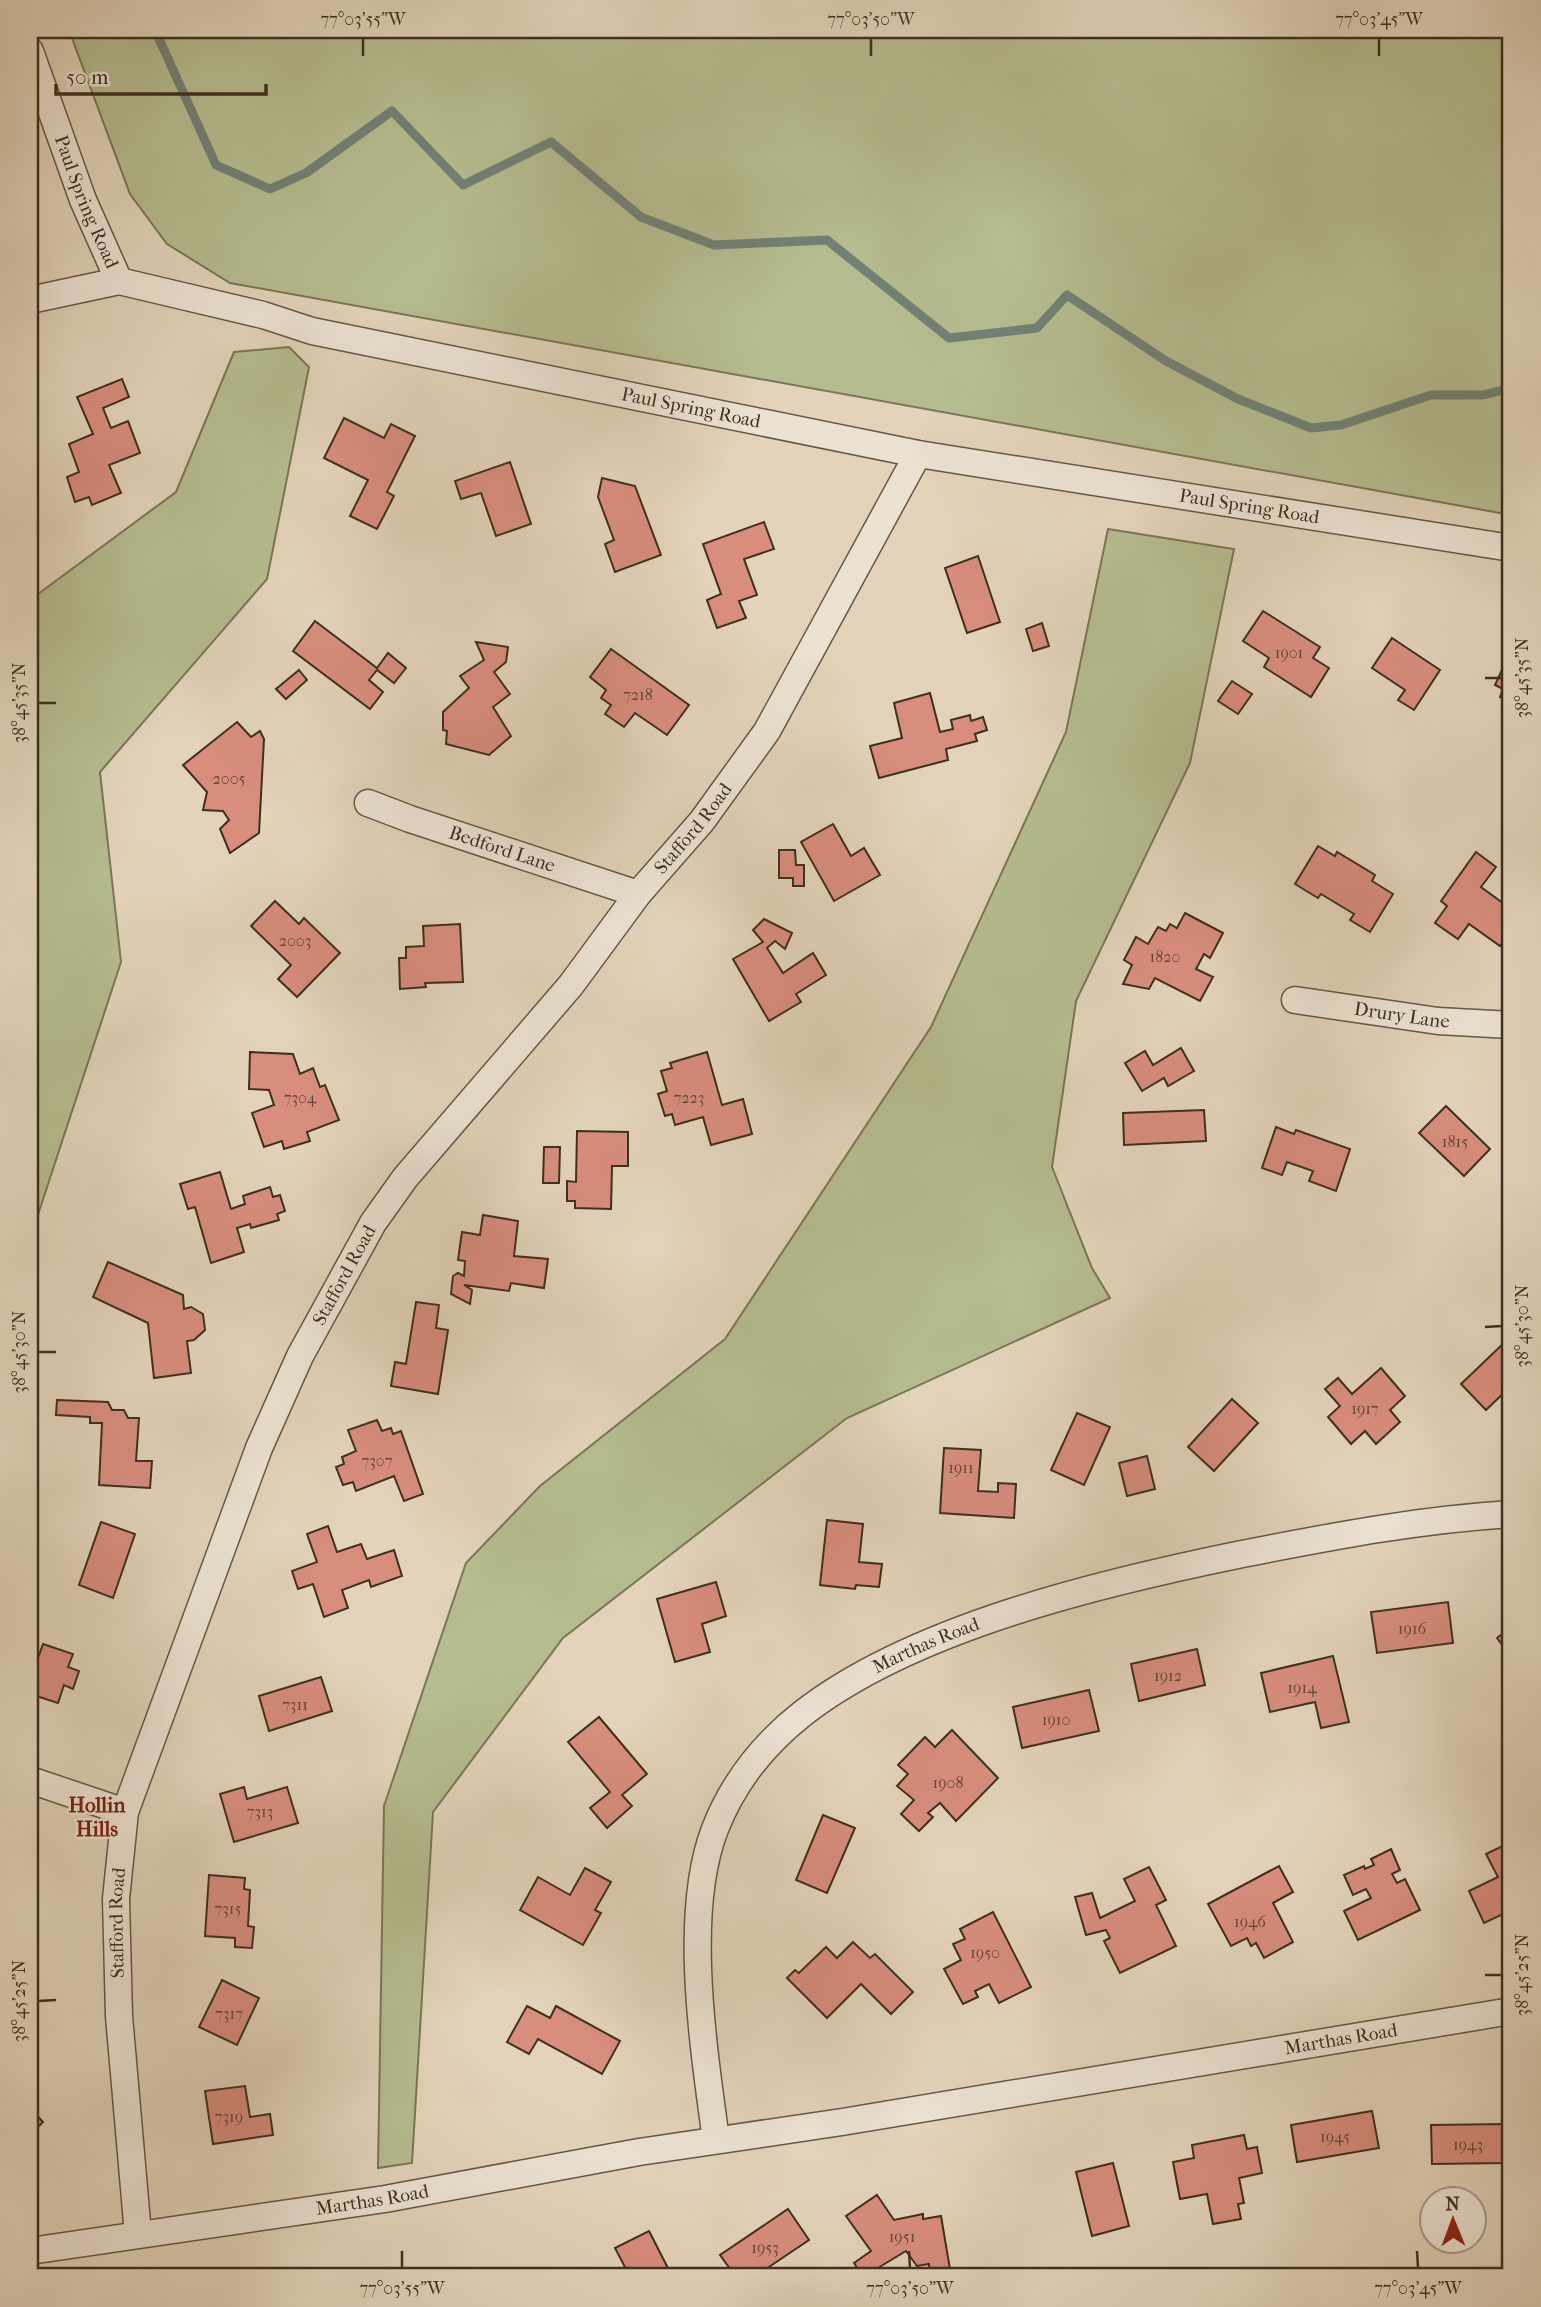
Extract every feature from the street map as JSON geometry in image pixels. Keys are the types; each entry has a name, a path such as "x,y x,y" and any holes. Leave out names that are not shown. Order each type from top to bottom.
{"street":[{"name":"Paul Spring Road","path":"30,51 83,200 119,281 263,315 312,331 918,454 1511,548"},
{"path":"30,300 119,281"},
{"name":"Stafford Road","path":"138,2234 119,2016 116,1899 125,1812 259,1448 300,1356 349,1262 405,1178 571,985 638,894 702,821 767,731 918,454"},
{"name":"Bedford Lane","path":"369,803 638,894"},
{"name":"Drury Lane","path":"1295,1000 1438,1021 1511,1025"},
{"name":"Marthas Road","path":"716,2140 706,2063 697,1917 706,1857 730,1797 750,1767 801,1715 864,1675 931,1643 1089,1590 1182,1567 1388,1525 1511,1514"},
{"path":"30,1780 125,1812"},
{"name":"Marthas Road","path":"30,2251 385,2199 716,2140 1511,2011"}],"green space":[{"path":"69,30 923,30 969,37 986,30 1511,30 1511,515 230,283 167,244 130,194"},
{"path":"289,347 309,367 267,579 100,772 121,962 30,1239 30,600 176,492 234,352"},
{"path":"1108,529 1234,549 1190,763 1076,1001 1052,1167 1092,1268 1110,1298 847,1418 563,1638 433,1812 412,2163 378,2168 384,1806 466,1563 540,1486 725,1339 931,1027 1066,732"}],"building":[{"path":"122,379 129,397 103,408 111,428 128,421 140,453 109,465 121,493 92,505 89,497 75,502 67,477 79,472 69,444 93,434 77,397"},
{"path":"344,418 384,438 391,424 415,436 387,492 394,496 377,529 350,516 368,480 324,458"},
{"path":"510,462 531,524 496,536 481,493 461,499 455,481"},
{"path":"602,478 635,486 661,555 615,572 605,544 614,540 598,497"},
{"path":"764,522 774,549 744,559 757,595 739,601 746,618 717,628 707,600 721,594 703,544"},
{"path":"978,556 1000,622 967,633 945,568"},
{"path":"1263,611 1320,647 1313,658 1329,668 1311,697 1264,667 1269,658 1243,641"},
{"path":"315,621 377,668 388,653 406,668 394,683 377,670 369,680 383,692 370,709 293,651"},
{"path":"1042,623 1049,646 1033,651 1026,629"},
{"path":"1392,638 1440,670 1414,710 1398,700 1405,690 1372,668"},
{"path":"476,642 508,647 506,662 494,672 510,694 493,707 511,736 489,755 446,744 447,731 443,730 443,712 469,688 460,676 484,660"},
{"path":"611,649 689,705 667,735 635,713 624,727 605,714 611,705 601,698 606,690 590,677"},
{"path":"1505,663 1511,666 1511,702 1500,697 1503,689 1495,685"},
{"path":"299,670 307,680 286,699 276,689"},
{"path":"1232,681 1252,694 1238,714 1218,701"},
{"path":"930,693 940,732 953,729 951,720 970,715 971,721 983,717 987,730 975,734 977,741 946,749 948,760 879,778 870,746 902,738 894,703"},
{"path":"237,722 251,737 260,731 264,739 259,833 230,853 220,829 229,820 223,811 203,810 207,792 183,765"},
{"path":"833,824 851,856 864,848 880,875 834,901 801,842"},
{"path":"1318,846 1335,856 1337,852 1375,875 1372,881 1393,894 1370,932 1350,920 1354,914 1321,894 1318,898 1295,884"},
{"path":"779,850 795,850 796,865 804,865 804,886 793,886 793,878 779,878"},
{"path":"1476,852 1496,867 1481,887 1511,909 1511,930 1500,946 1469,924 1458,939 1435,923 1447,906 1441,901"},
{"path":"275,901 299,924 304,918 340,953 297,997 278,979 291,965 251,926"},
{"path":"1185,913 1223,933 1210,958 1204,954 1196,969 1213,977 1200,1001 1155,978 1149,989 1123,984 1132,965 1124,960 1136,937 1148,944 1158,927 1166,931 1170,924 1177,928"},
{"path":"764,919 792,933 785,949 775,941 767,948 783,973 813,953 826,975 796,994 801,1002 769,1021 733,959 763,942 753,930"},
{"path":"460,924 463,982 425,983 426,987 400,989 399,958 406,958 406,947 424,946 423,926"},
{"path":"1181,1048 1194,1071 1168,1086 1164,1078 1142,1091 1125,1063 1145,1051 1153,1065"},
{"path":"250,1052 293,1054 300,1074 313,1068 320,1087 325,1085 339,1120 307,1132 310,1141 284,1149 282,1141 264,1147 252,1113 274,1105 269,1090 249,1089"},
{"path":"707,1052 722,1105 743,1099 752,1134 711,1145 703,1117 675,1125 672,1114 665,1116 658,1094 667,1091 661,1071 672,1068 670,1063"},
{"path":"1446,1106 1490,1149 1464,1176 1419,1133"},
{"path":"1204,1110 1206,1141 1124,1145 1123,1113"},
{"path":"1276,1127 1294,1134 1296,1130 1350,1149 1336,1191 1309,1181 1313,1171 1287,1162 1282,1175 1262,1168"},
{"path":"577,1131 628,1132 628,1166 612,1166 611,1209 575,1208 575,1201 567,1201 567,1181 576,1182"},
{"path":"544,1147 560,1147 559,1183 543,1183"},
{"path":"220,1172 231,1209 245,1204 243,1196 270,1187 273,1197 280,1195 285,1211 277,1214 279,1220 251,1228 250,1224 237,1228 244,1252 211,1263 195,1207 188,1209 180,1184"},
{"path":"483,1215 518,1221 514,1256 548,1259 544,1288 511,1283 509,1291 464,1285 472,1290 470,1304 451,1294 453,1276 458,1273 464,1276 465,1261 458,1260 462,1232 480,1235"},
{"path":"108,1262 183,1295 184,1309 191,1307 203,1314 205,1330 194,1340 187,1341 191,1373 154,1378 148,1323 93,1297"},
{"path":"416,1302 439,1305 436,1328 448,1330 438,1394 391,1386 395,1362 406,1364"},
{"path":"1506,1341 1511,1346 1511,1386 1486,1410 1461,1384"},
{"path":"1381,1368 1405,1396 1390,1410 1400,1422 1376,1444 1365,1431 1351,1444 1328,1417 1340,1406 1325,1389 1338,1378 1352,1394"},
{"path":"1232,1399 1258,1423 1214,1471 1188,1447"},
{"path":"57,1400 108,1402 112,1410 124,1410 128,1418 139,1418 136,1461 152,1461 150,1488 99,1485 102,1423 90,1423 90,1417 56,1415"},
{"path":"1077,1413 1110,1427 1084,1485 1051,1470"},
{"path":"377,1420 382,1431 391,1428 393,1434 401,1431 423,1494 404,1501 394,1476 356,1491 353,1482 343,1485 336,1467 344,1464 342,1457 356,1451 348,1430"},
{"path":"944,1448 981,1450 978,1491 998,1492 998,1483 1016,1484 1014,1518 940,1513"},
{"path":"1147,1456 1155,1489 1127,1496 1119,1463"},
{"path":"827,1520 863,1524 859,1562 882,1564 879,1587 856,1585 855,1589 820,1585"},
{"path":"101,1522 135,1534 113,1598 79,1585"},
{"path":"328,1526 337,1552 361,1544 367,1559 394,1550 402,1576 371,1587 369,1580 342,1590 348,1608 324,1617 313,1584 298,1589 292,1571 317,1562 307,1534"},
{"path":"716,1582 726,1616 702,1624 710,1652 675,1662 657,1599"},
{"path":"1448,1602 1453,1643 1377,1653 1371,1612"},
{"path":"1511,1627 1511,1657 1497,1638"},
{"path":"43,1644 73,1654 68,1667 79,1671 73,1689 64,1685 58,1703 30,1694 30,1655 38,1658"},
{"path":"1197,1649 1205,1685 1139,1701 1131,1664"},
{"path":"1333,1656 1349,1722 1321,1728 1315,1702 1270,1712 1261,1673"},
{"path":"321,1677 332,1711 269,1731 259,1696"},
{"path":"1089,1690 1099,1731 1022,1748 1013,1707"},
{"path":"599,1717 647,1774 622,1795 632,1806 607,1828 590,1808 610,1792 568,1742"},
{"path":"952,1730 998,1778 956,1821 940,1803 928,1813 933,1817 919,1831 901,1814 914,1800 897,1786 908,1774 898,1765 925,1737 935,1747"},
{"path":"244,1787 247,1799 287,1787 298,1823 234,1842 220,1794"},
{"path":"823,1815 855,1828 827,1893 796,1880"},
{"path":"1511,1842 1511,1919 1507,1921 1503,1914 1484,1923 1469,1891 1498,1877 1486,1854"},
{"path":"1391,1849 1400,1870 1392,1874 1397,1883 1405,1879 1420,1910 1358,1940 1344,1911 1371,1898 1366,1889 1353,1895 1344,1875 1364,1866 1365,1869 1374,1865 1371,1859"},
{"path":"1279,1866 1293,1892 1273,1903 1293,1942 1264,1958 1256,1943 1251,1946 1247,1938 1231,1946 1208,1904"},
{"path":"1149,1867 1166,1900 1156,1905 1176,1946 1120,1973 1104,1941 1110,1938 1106,1930 1086,1935 1075,1897 1092,1893 1100,1918 1135,1901 1124,1879"},
{"path":"585,1868 611,1882 595,1910 601,1913 583,1945 520,1910 538,1877 570,1895"},
{"path":"209,1875 245,1878 244,1889 250,1890 248,1926 254,1927 252,1948 235,1947 235,1938 205,1936"},
{"path":"993,1912 1031,1987 999,2003 989,1984 975,1991 978,1997 963,2004 944,1969 961,1960 953,1944 965,1939 960,1929"},
{"path":"853,1942 870,1958 875,1954 913,1992 891,2014 861,1984 827,2018 787,1978 795,1970 799,1973 826,1947 837,1958"},
{"path":"222,1980 259,1998 237,2045 199,2027"},
{"path":"527,2006 550,2018 556,2006 620,2041 602,2074 538,2039 529,2054 507,2042"},
{"path":"245,2086 250,2117 270,2114 273,2135 213,2144 205,2091"},
{"path":"30,2108 43,2122 30,2135"},
{"path":"1372,2111 1379,2148 1297,2162 1291,2125"},
{"path":"1504,2124 1505,2163 1432,2164 1431,2125"},
{"path":"1244,2135 1247,2149 1257,2147 1262,2173 1239,2178 1244,2203 1238,2204 1241,2219 1213,2224 1207,2194 1180,2199 1173,2162 1194,2158 1192,2145"},
{"path":"1113,2163 1129,2226 1092,2236 1076,2172"},
{"path":"877,2195 894,2220 923,2214 923,2219 941,2216 951,2275 930,2277 929,2264 917,2266 906,2251 863,2277 854,2263 871,2251 846,2216"},
{"path":"788,2209 809,2240 754,2277 736,2277 720,2255"},
{"path":"649,2231 671,2274 678,2270 681,2277 611,2277 626,2269 615,2248"}],"waterway":[{"path":"155,30 216,165 270,189 306,173 392,111 463,185 551,142 641,217 714,245 827,240 949,338 1037,328 1067,295 1166,361 1238,399 1311,428 1341,425 1431,395 1483,395 1511,388"}],"district":[{"name":"Hollin Hills","path":"97,1817"}]}
